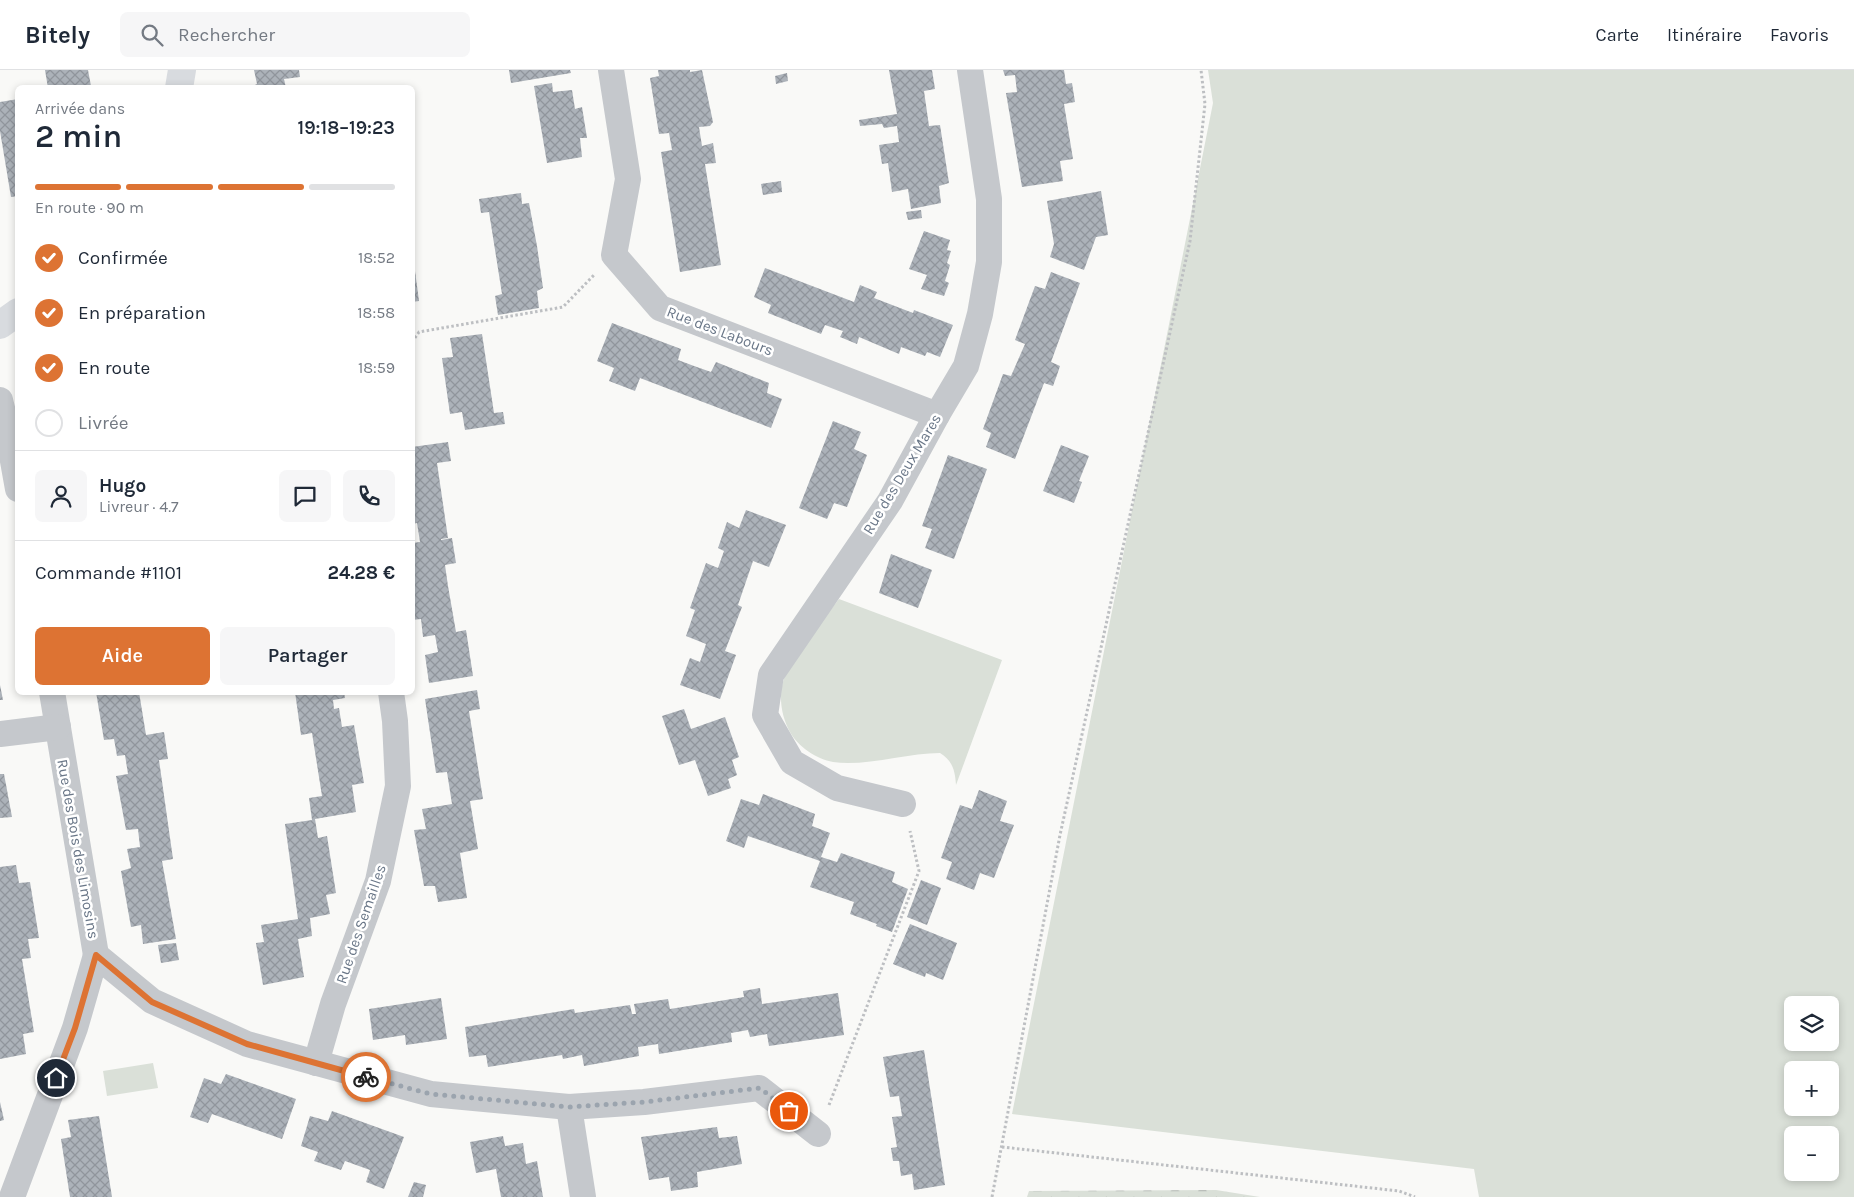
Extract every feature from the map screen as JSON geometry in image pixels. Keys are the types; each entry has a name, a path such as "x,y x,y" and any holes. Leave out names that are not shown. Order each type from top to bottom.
{"street":[{"path":"179,85 182,70"},
{"path":"611,70 628,180 614,255"},
{"name":"Rue des Deux Mares","path":"903,804 837,788 792,762 765,715 770,675 890,501 937,414 966,366 980,314 989,262 990,199 970,70"},
{"name":"Rue des Labours","path":"614,255 660,308 937,414"},
{"path":"0,325 15,314"},
{"path":"0,400 15,472"},
{"name":"Rue des Bois des Limosins","path":"53,695 96,955 152,1002 247,1044 431,1094 569,1107 644,1102 760,1088 818,1134"},
{"name":"Rue des Semailles","path":"316,1064 333,1004 378,881 398,786 396,721 392,695"},
{"path":"0,734 58,727"},
{"path":"12,1197 75,1028 96,955"},
{"path":"569,1107 583,1197"}],"path":[{"path":"992,1197 1060,835 1190,242 1205,104 1201,70"},
{"path":"415,338 419,332 563,307 614,255"},
{"path":"818,1134 919,871 903,804"},
{"path":"1002,1147 1399,1191 1414,1197"}],"green space":[{"path":"1208,70 1854,70 1854,1197 1479,1197 1474,1169 1012,1114 1213,103"},
{"path":"839,599 1002,660 956,785 955,775 948,759 940,753 858,763 833,762 808,752 793,737 782,711 783,681 790,665 803,645"},
{"path":"153,1063 158,1088 107,1096 103,1071"},
{"path":"1216,1190 1260,1197 1027,1197 1029,1191"}],"building":[{"path":"45,70 88,70 91,85 48,85"},
{"path":"254,70 299,70 300,77 284,79 285,85 255,85 257,84"},
{"path":"509,70 570,70 571,73 511,83"},
{"path":"658,70 690,70 690,72 702,70 713,122 710,126 699,127 702,146 713,143 716,163 705,164 721,265 680,272 661,152 672,150 669,133 659,134 650,78 659,76"},
{"path":"889,70 932,70 935,89 924,91 929,126 940,125 949,183 939,186 941,203 911,209 908,189 892,192 888,163 882,164 879,145 899,142 897,126 884,128 882,124 860,126 859,120 897,114"},
{"path":"1003,70 1064,70 1066,84 1072,83 1075,102 1064,104 1073,159 1060,161 1063,181 1022,187 1006,93 1017,92 1015,75 1005,76"},
{"path":"787,73 788,81 776,84 775,76"},
{"path":"552,83 553,92 572,90 575,109 582,107 587,138 580,138 582,157 547,163 534,86"},
{"path":"15,100 15,196 11,197 0,131 0,102"},
{"path":"781,181 782,192 763,195 761,184"},
{"path":"1101,191 1108,235 1096,237 1084,270 1050,257 1054,244 1047,201"},
{"path":"521,193 522,204 529,203 543,288 537,291 539,308 498,315 495,296 502,294 489,212 481,213 479,199"},
{"path":"921,210 922,218 908,220 906,212"},
{"path":"924,231 950,240 947,250 951,251 947,263 950,265 945,281 949,283 944,296 921,289 927,275 909,269"},
{"path":"765,268 854,302 860,285 877,292 874,298 913,313 914,310 953,325 940,357 927,352 925,356 901,347 899,354 859,337 857,344 840,337 843,331 825,325 821,334 768,313 771,305 754,297"},
{"path":"415,271 419,301 415,302"},
{"path":"1051,272 1080,283 1051,362 1060,366 1053,386 1044,383 1015,459 986,447 991,433 983,429 1003,374 1011,376 1025,344 1015,340 1035,286 1045,289"},
{"path":"612,323 681,349 678,360 711,372 716,362 769,383 767,393 782,399 771,428 640,378 635,391 609,381 614,368 597,361"},
{"path":"482,334 494,413 503,412 505,424 465,430 462,412 450,414 442,358 453,357 450,338"},
{"path":"833,421 861,432 854,449 867,455 847,507 834,503 827,519 799,508"},
{"path":"448,442 451,461 437,463 448,538 441,540 452,538 456,563 445,565 448,586 456,632 466,630 473,676 429,683 425,655 438,652 435,635 423,637 421,619 415,620 415,543 420,542 417,523 415,523 415,447"},
{"path":"1061,445 1089,456 1079,481 1082,482 1074,503 1043,491"},
{"path":"948,455 987,469 954,559 925,548 932,529 922,526"},
{"path":"746,510 786,525 769,567 753,561 738,605 742,607 725,651 736,655 720,699 680,685 690,658 700,662 706,644 686,636 695,610 690,608 706,563 718,568 724,551 718,548 727,522 739,528"},
{"path":"891,554 932,570 918,608 879,593"},
{"path":"0,685 3,700 0,700"},
{"path":"477,690 480,709 469,711 483,799 470,801 478,849 460,853 467,898 438,902 435,886 424,886 414,830 426,829 422,809 452,804 447,772 436,773 425,699"},
{"path":"96,695 139,695 146,735 164,732 168,759 159,760 173,859 162,861 176,939 143,944 141,925 131,927 121,871 131,868 127,849 140,847 138,829 126,830 116,776 128,774 125,755 117,756 114,739 104,740"},
{"path":"295,695 344,695 345,698 333,700 334,709 339,708 342,727 354,725 364,783 352,785 356,812 315,819 318,838 327,836 336,893 326,895 330,914 310,918 312,936 298,939 304,977 263,985 256,943 264,942 261,925 298,919 285,824 312,820 309,798 322,796 312,733 301,735"},
{"path":"684,709 691,729 725,717 739,757 732,760 737,775 728,779 731,788 708,796 695,760 679,765 662,716"},
{"path":"0,774 4,774 12,817 0,818"},
{"path":"979,790 1007,801 1000,821 1014,825 994,878 980,873 974,890 946,879 952,862 941,858 960,805 972,809"},
{"path":"763,794 815,814 812,826 830,833 821,857 837,862 841,853 895,872 892,882 908,889 892,932 850,914 854,902 810,887 820,861 748,836 744,848 726,841 741,799 759,805"},
{"path":"16,865 19,883 30,882 39,938 28,939 31,958 22,959 34,1032 23,1034 26,1054 0,1059 0,867"},
{"path":"921,880 941,888 927,925 907,917"},
{"path":"910,924 957,943 943,980 926,973 925,977 893,964"},
{"path":"176,943 179,960 161,963 158,945"},
{"path":"760,988 762,1004 838,993 844,1035 769,1046 767,1034 750,1037 748,1030 731,1033 732,1042 659,1054 658,1044 638,1047 639,1056 584,1066 582,1055 563,1059 562,1055 488,1067 486,1055 469,1057 465,1027 574,1009 575,1013 630,1005 632,1014 636,1014 634,1004 668,999 670,1009 744,997 743,991"},
{"path":"441,998 447,1039 406,1045 405,1035 373,1040 369,1009"},
{"path":"924,1050 945,1185 914,1190 912,1174 901,1176 899,1161 893,1161 891,1148 897,1147 892,1117 902,1116 899,1096 890,1097 883,1057"},
{"path":"226,1074 296,1099 282,1139 212,1114 208,1123 190,1117 204,1078 221,1084"},
{"path":"0,1102 4,1120 0,1121"},
{"path":"332,1111 404,1137 384,1189 366,1182 370,1170 345,1161 341,1170 314,1161 318,1152 301,1146 310,1116 328,1121"},
{"path":"99,1116 112,1197 70,1197 61,1139 71,1137 68,1120"},
{"path":"717,1127 719,1138 737,1136 742,1164 697,1172 698,1187 671,1191 669,1177 649,1180 641,1137"},
{"path":"503,1136 505,1146 523,1143 526,1164 537,1161 543,1197 501,1197 496,1169 476,1173 470,1142"},
{"path":"414,1182 426,1185 423,1197 408,1197"}],"way so far":[{"path":"366,1077 431,1094 569,1107 644,1102 760,1088 789,1111"}],"route":[{"path":"56,1078 75,1028 96,955 152,1002 247,1044 366,1077"}]}
